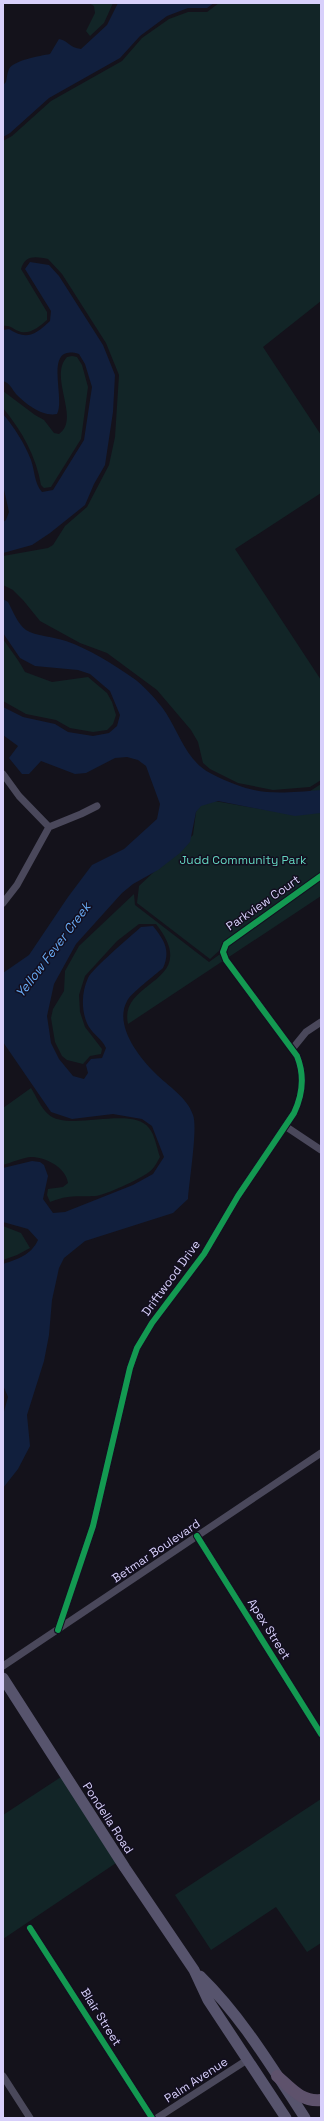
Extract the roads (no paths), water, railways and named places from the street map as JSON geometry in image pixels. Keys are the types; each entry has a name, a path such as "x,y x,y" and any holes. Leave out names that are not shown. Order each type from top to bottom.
{"main road":[{"name":"Pondella Road","path":"3,1678 121,1862 194,1970 208,2000 286,2118"},
{"name":"Pondella Road","path":"194,1970 218,1993 305,2118"},
{"path":"277,2076 300,2097 312,2101 321,2100"}],"street":[{"path":"3,774 19,796 49,827"},
{"path":"3,903 17,885 49,827 97,806"},
{"name":"Parkview Court","path":"223,952 226,944 232,938 321,876"},
{"name":"Driftwood Drive","path":"58,1630 93,1526 130,1368 137,1348 155,1318 204,1254 238,1196 297,1106 302,1090 302,1072 293,1048 233,969 223,952"},
{"path":"293,1048 303,1035 321,1022"},
{"path":"285,1126 321,1150"},
{"name":"Betmar Boulevard","path":"3,1666 321,1453"},
{"name":"Apex Street","path":"197,1536 321,1734"},
{"name":"Blair Street","path":"30,1928 152,2118"},
{"name":"Palm Avenue","path":"157,2118 247,2060"},
{"path":"3,2076 30,2118"}],"water":[{"path":"118,3 214,3 207,8 188,8 167,16 140,36 120,58 49,98 10,133 3,137 3,85 6,82 9,69 16,63 50,54 59,39 81,49 107,25"},
{"path":"30,262 49,265 59,276 103,345 115,375 113,412 105,465 94,484 85,505 50,533 32,545 3,553 3,522 6,520 9,512 3,485 3,414 26,448 39,488 42,492 53,490 84,440 92,387 85,364 79,354 68,353 61,356 58,364 59,406 57,414 46,414 29,406 9,385 3,381 3,330 9,329 15,333 26,335 36,332 50,321 51,311 25,269"},
{"name":"Yellow Fever Creek","path":"3,599 8,602 18,620 26,630 34,634 66,641 83,648 109,662 137,681 151,694 163,709 189,754 202,768 239,786 252,790 264,792 289,792 321,790 321,813 295,816 218,801 201,806 196,812 190,842 180,853 158,870 133,884 122,893 76,944 54,984 47,1016 51,1043 59,1059 73,1076 84,1079 88,1073 86,1065 91,1059 102,1058 106,1048 89,1027 84,1016 83,996 88,978 104,960 141,927 153,926 165,946 165,962 163,968 129,998 124,1010 124,1020 126,1030 135,1049 148,1066 182,1097 190,1109 194,1121 193,1155 188,1199 173,1213 85,1241 64,1258 59,1268 52,1300 49,1335 44,1361 27,1415 30,1446 18,1469 3,1488 3,1415 8,1397 3,1385 3,1264 28,1253 38,1240 28,1229 3,1222 3,1168 32,1161 40,1162 44,1165 48,1176 43,1199 53,1213 65,1212 133,1185 153,1174 164,1157 152,1126 142,1119 113,1114 72,1119 51,1112 3,1042 3,973 29,955 68,897 92,865 124,849 157,819 160,804 146,766 138,760 127,757 115,758 86,773 75,774 41,761 29,774 22,774 9,758 18,746 3,735 3,707 23,717 55,724 68,732 93,736 109,733 117,726 120,715 110,691 90,674 78,670 35,666 20,658 3,633"}],"park label":[{"name":"Judd Community Park","path":"243,860"}]}
